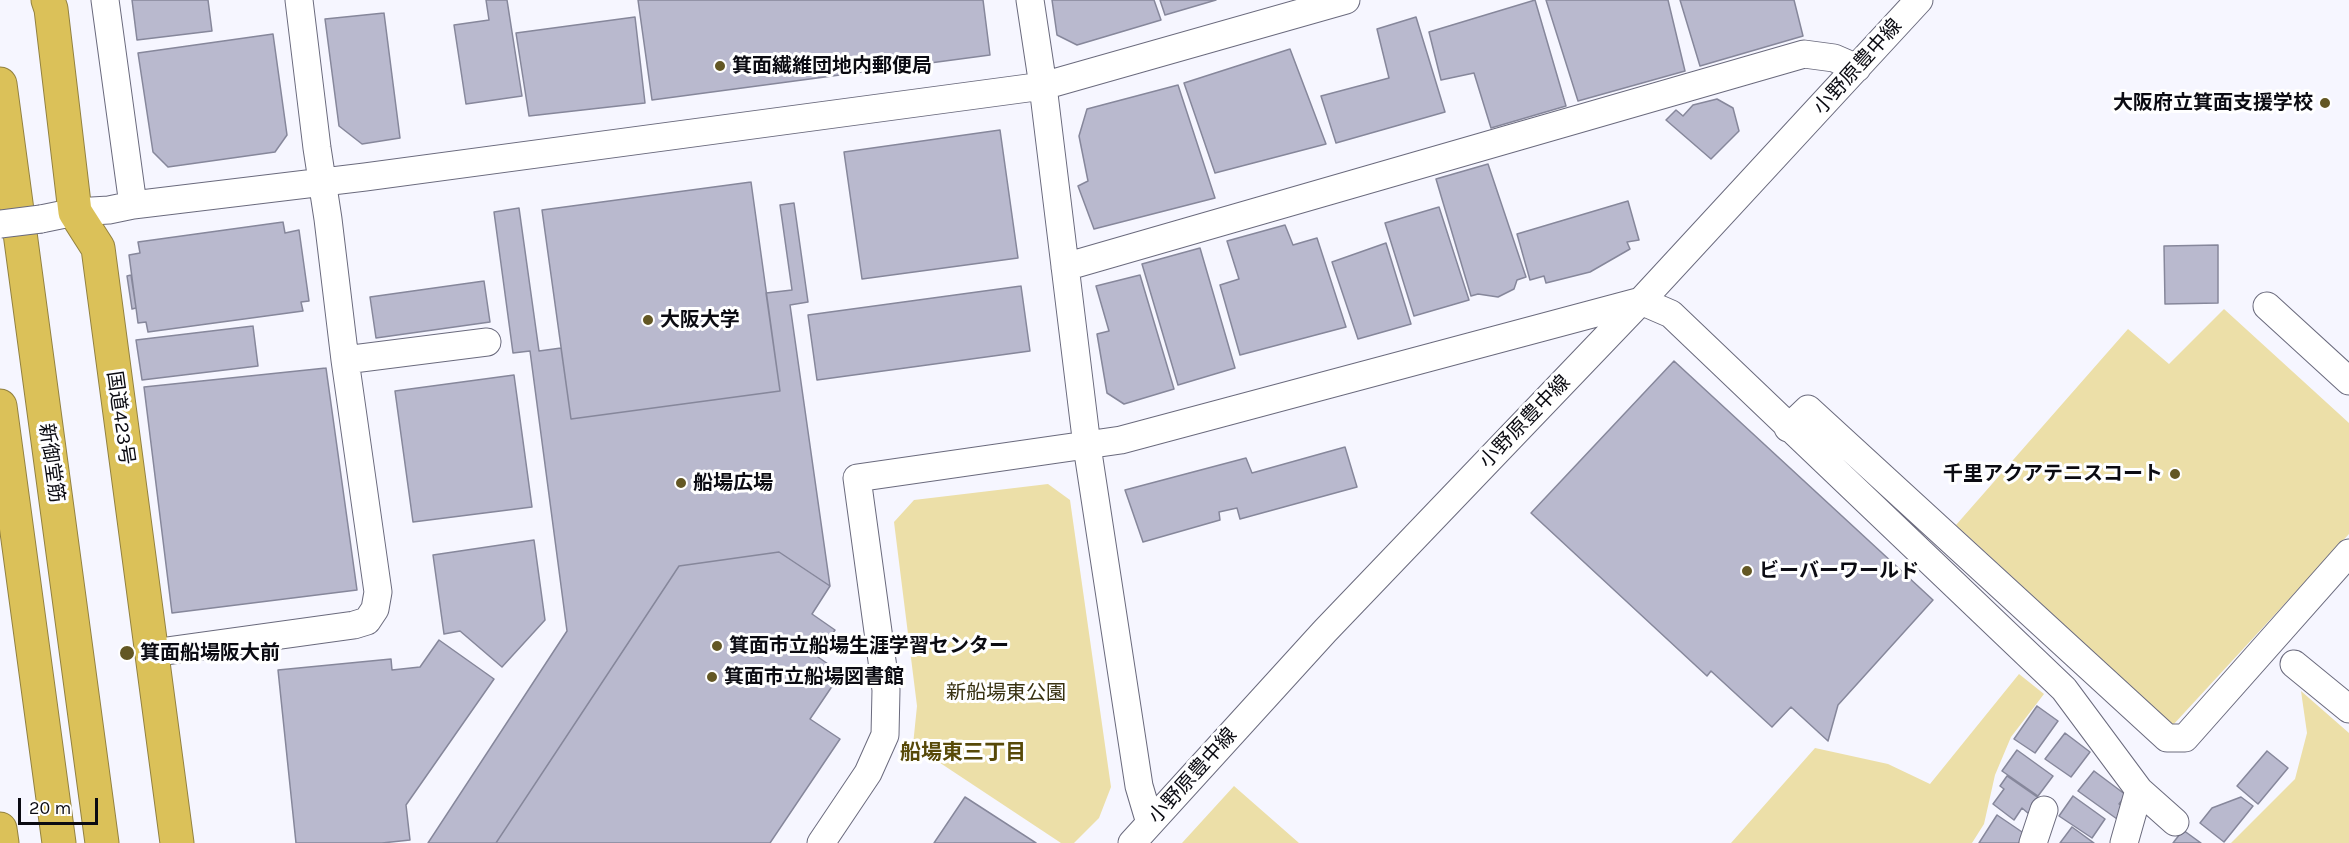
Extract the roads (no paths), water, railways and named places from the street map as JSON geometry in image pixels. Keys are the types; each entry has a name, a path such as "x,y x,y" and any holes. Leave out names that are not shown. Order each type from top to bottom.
{"highway":[{"name":"国道423号","path":"48,0 75,212 98,248 177,843"},
{"name":"新御堂筋","path":"0,84 102,843"},
{"path":"0,406 59,843"},
{"path":"0,829 2,843"}],"street":[{"path":"105,0 133,205"},
{"path":"1030,0 1043,86 1087,446 1139,786 1150,822"},
{"path":"0,224 75,212 110,210 133,205 1043,86 1346,0"},
{"name":"小野原豊中線","path":"1132,843 1324,631 1641,301 1919,0"},
{"path":"152,653 354,625 367,621 375,609 378,592 322,182 303,1"},
{"path":"1065,267 1804,54 1834,58 1857,68"},
{"path":"821,843 868,773 885,735 886,690 857,478 1087,446 1144,434 1641,301 1671,314 2064,689 2139,790 2175,822"},
{"path":"2267,306 2349,381"},
{"path":"345,360 487,342"},
{"path":"1788,428 1808,409 2167,738 2185,738 2349,553"},
{"path":"2294,664 2349,709"},
{"path":"2124,843 2139,790"},
{"path":"2033,843 2044,810"}],"place":[{"name":"箕面繊維団地内郵便局","path":"720,66"},
{"name":"大阪府立箕面支援学校","path":"2325,103"},
{"name":"大阪大学","path":"648,320"},
{"name":"千里アクアテニスコート","path":"2175,474"},
{"name":"船場広場","path":"681,483"},
{"name":"ビーバーワールド","path":"1747,571"},
{"name":"箕面市立船場生涯学習センター","path":"717,646"},
{"name":"箕面船場阪大前","path":"127,653"},
{"name":"箕面市立船場図書館","path":"712,677"}],"district":[{"name":"船場東三丁目","path":"963,753"}],"park label":[{"name":"新船場東公園","path":"1006,693"}]}
